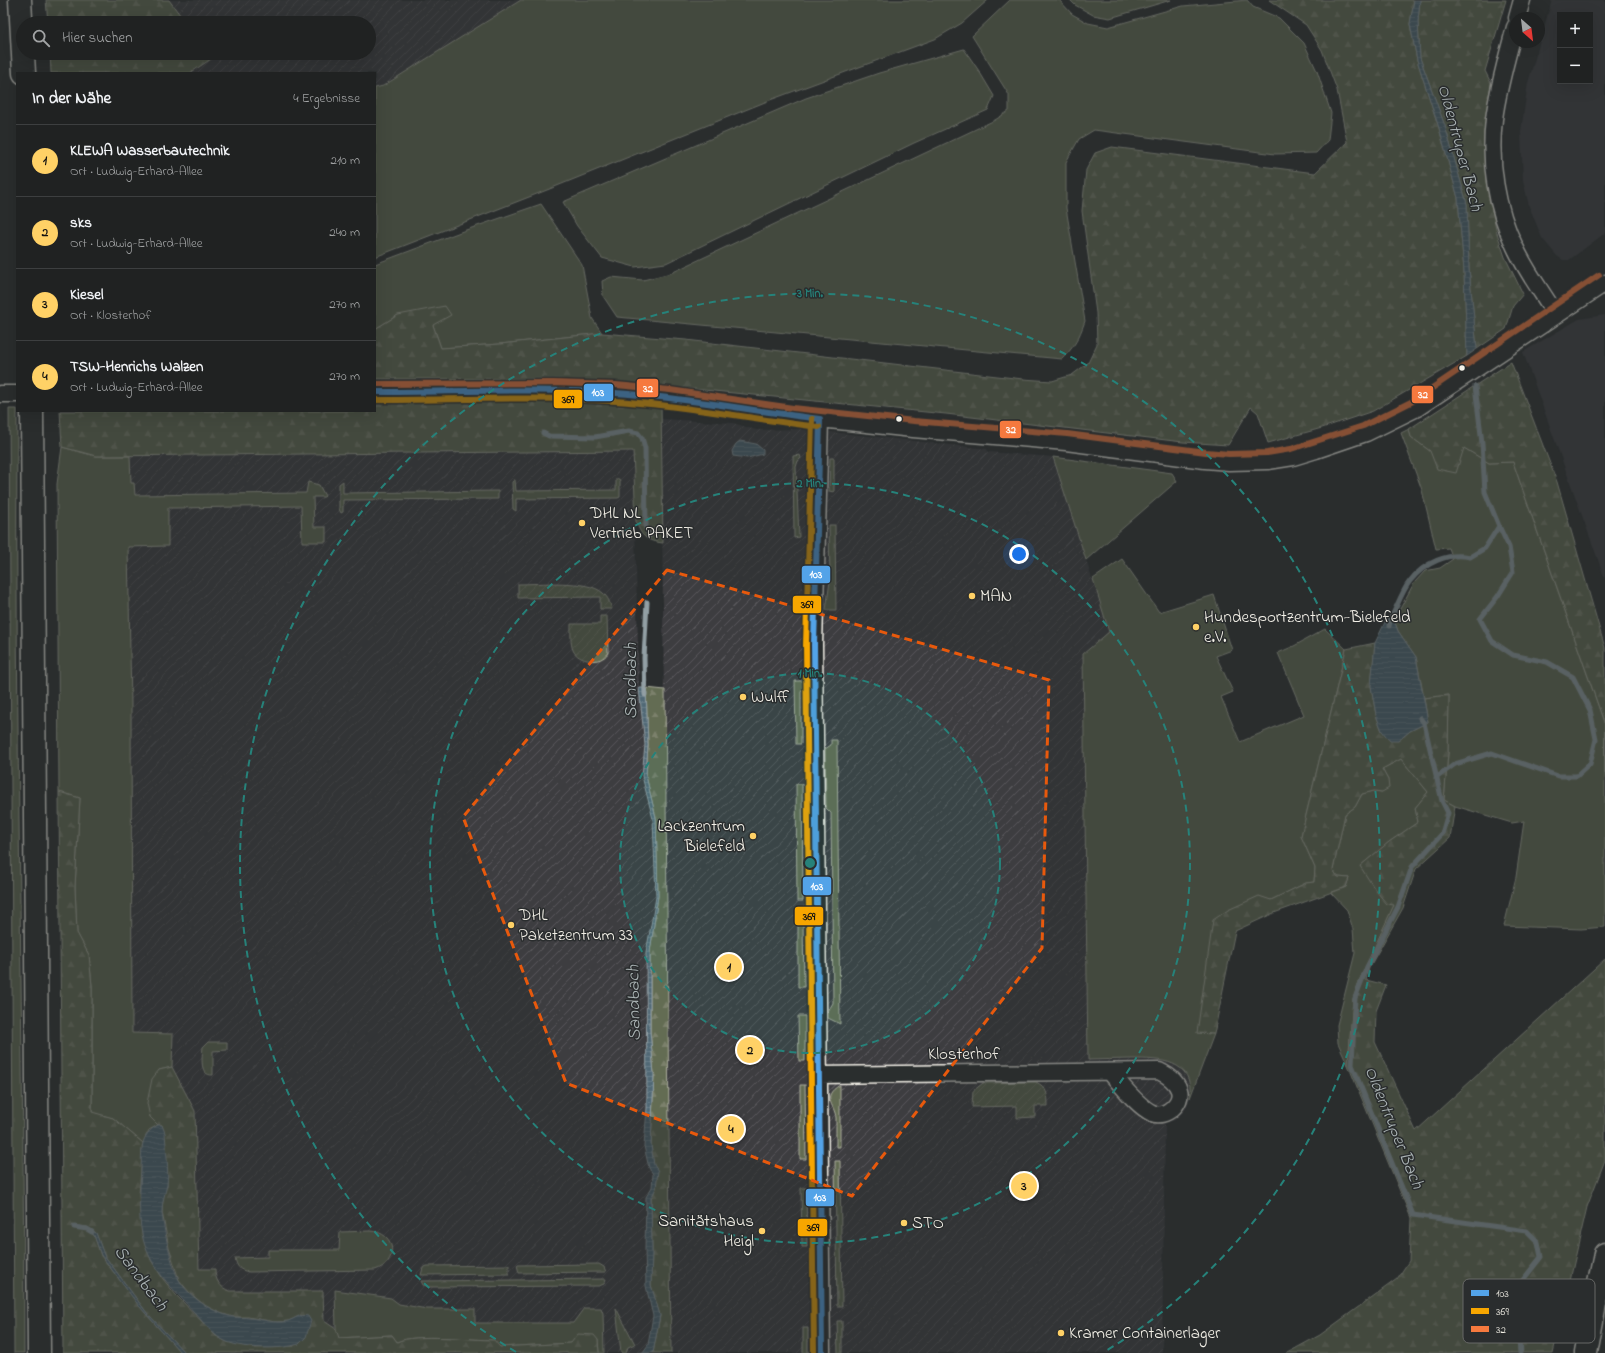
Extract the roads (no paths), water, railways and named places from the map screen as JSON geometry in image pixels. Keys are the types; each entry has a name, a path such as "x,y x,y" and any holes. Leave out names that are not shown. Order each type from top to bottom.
{"main road":[{"path":"20,0 21,16"},
{"path":"23,60 24,72"},
{"path":"32,412 39,1353"},
{"path":"1595,1304 1605,1254"},
{"path":"1586,1353 1588,1343"}],"street":[{"path":"1519,12 1522,0"},
{"path":"1509,48 1500,83 1494,120 1494,178 1500,205 1514,246 1556,315"},
{"path":"376,392 553,391 615,393 669,398 820,419 913,429 1066,442 1205,460 1228,462 1268,461 1293,457 1316,450 1366,433 1391,422 1440,393 1604,283"},
{"path":"0,394 16,394"},
{"path":"820,419 814,645 822,1353"},
{"name":"Klosterhof","path":"819,1075 1110,1072"}],"water":[{"path":"1414,0 1420,0 1418,22 1420,58 1445,126 1467,204 1469,269 1477,349 1467,356 1464,271 1458,198 1439,128 1417,60 1410,24"},
{"path":"740,441 756,444 763,450 763,454 747,458 733,456 732,451 736,444"},
{"path":"1387,618 1394,620 1398,631 1416,657 1428,722 1410,731 1398,741 1390,741 1382,731 1376,715 1371,686 1375,643"},
{"path":"639,688 646,688 648,745 646,776 656,818 658,896 650,952 650,1031 654,1074 651,1145 654,1165 658,1171 656,1188 651,1198 651,1285 660,1315 653,1353 639,1353 643,1352 648,1345 653,1316 646,1286 645,1249 646,1197 652,1187 653,1174 649,1168 644,1146 647,1108 646,953 656,897 653,819 642,776 645,745"},
{"path":"158,1125 162,1125 165,1133 168,1166 168,1179 162,1212 171,1257 179,1280 189,1293 203,1304 226,1315 278,1322 288,1321 300,1316 308,1316 311,1321 306,1337 299,1344 263,1348 243,1346 227,1342 213,1333 171,1287 156,1267 145,1246 142,1234 140,1202 141,1156 143,1144 147,1134"},
{"path":"87,1227 96,1233 104,1255 147,1313 185,1353 181,1353 139,1306 101,1255 94,1235 87,1230"}],"waterway":[{"name":"Oldentruper Bach","path":"1389,626 1390,620 1404,590 1410,581 1422,569 1437,560 1453,556 1470,557 1485,548 1499,526 1485,492 1482,443 1475,386"},
{"name":"Sandbach","path":"543,433 549,436 595,437 629,431 638,433 642,438 645,448 646,528 649,536"},
{"name":"Oldentruper Bach","path":"1436,778 1455,764 1492,753 1558,776 1577,776 1590,764 1596,739 1590,710 1573,677 1547,662 1513,655 1492,641 1480,619 1498,596 1513,572 1509,547 1499,526"},
{"name":"Sandbach","path":"645,695 644,658 647,602"},
{"name":"Oldentruper Bach","path":"1420,718 1424,723 1442,801 1448,813 1442,834 1412,867 1398,907 1367,967 1355,998 1352,1065 1413,1215 1527,1231 1538,1242 1541,1257 1524,1279"},
{"name":"Sandbach","path":"74,1227 87,1229 92,1232"},
{"name":"Oldentruper Bach","path":"1519,1343 1520,1353"}],"place":[{"name":"DHL NL Vertrieb PAKET","path":"582,523"},
{"name":"MAN","path":"972,596"},
{"name":"Hundesportzentrum-Bielefeld e.V.","path":"1196,627"},
{"name":"Wulff","path":"743,697"},
{"name":"Lackzentrum Bielefeld","path":"753,836"},
{"name":"DHL Paketzentrum 33","path":"511,925"},
{"name":"KLEWA Wasserbautechnik","path":"729,967"},
{"name":"sks","path":"750,1050"},
{"name":"TSW-Henrichs Walzen","path":"731,1129"},
{"name":"Kiesel","path":"1024,1186"},
{"name":"STO","path":"904,1223"},
{"name":"Sanitätshaus Heigl","path":"762,1231"},
{"name":"Kramer Containerlager","path":"1061,1333"}]}
